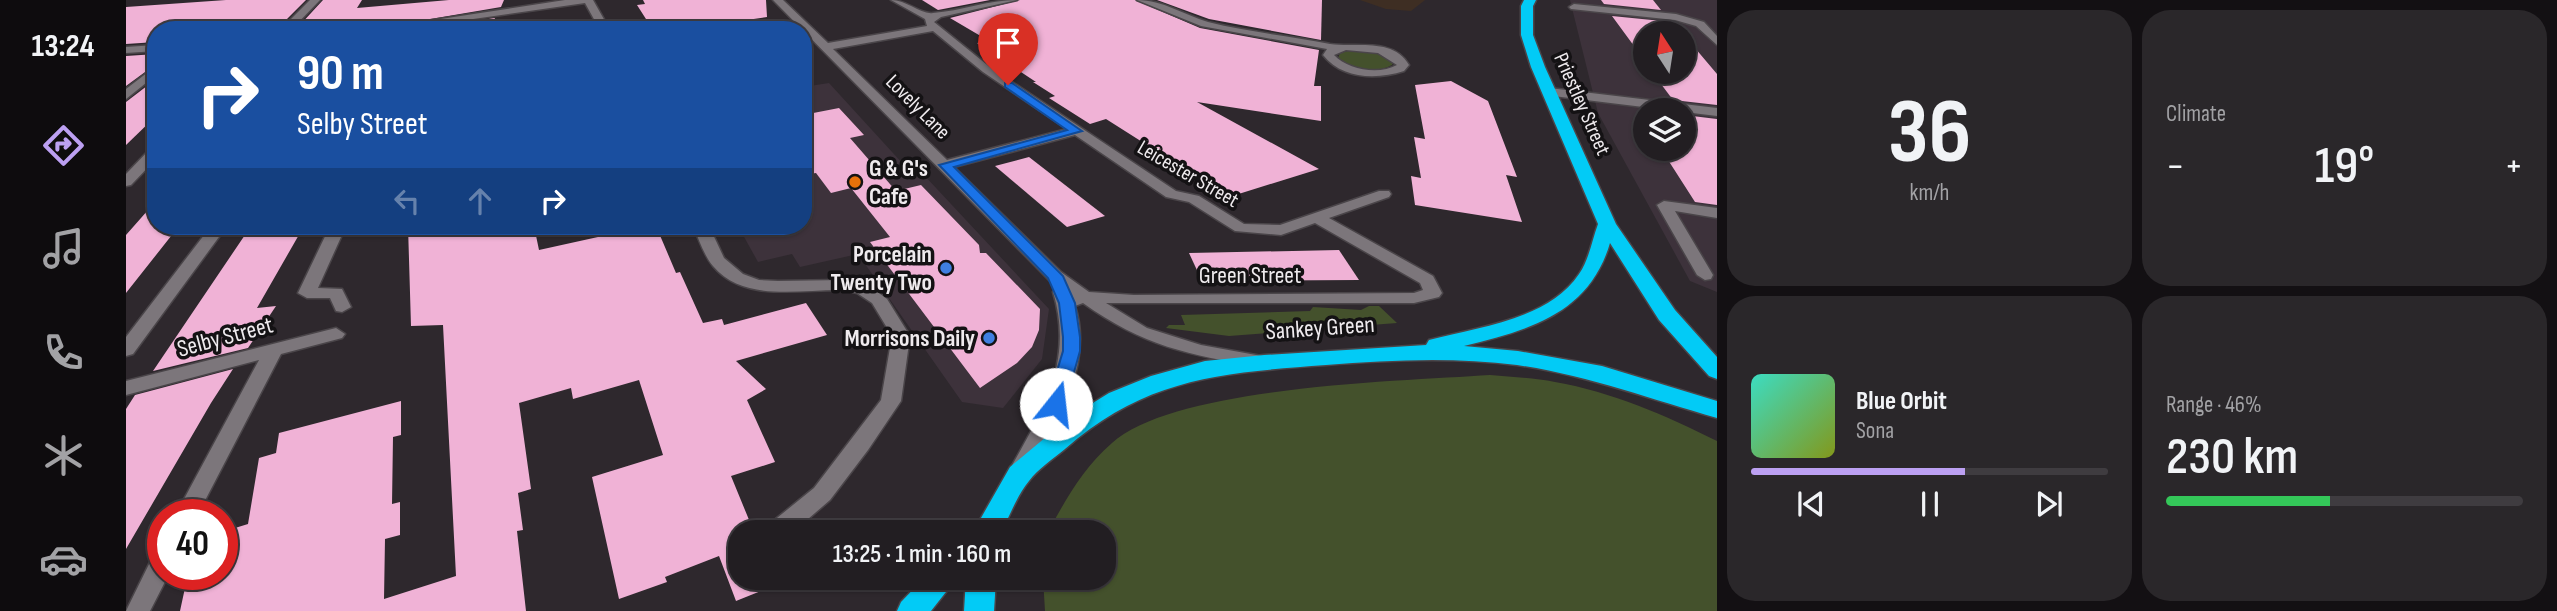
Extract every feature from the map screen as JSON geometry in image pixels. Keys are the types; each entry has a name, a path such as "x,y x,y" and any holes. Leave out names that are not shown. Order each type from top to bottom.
{"highway":[{"name":"Priestley Street","path":"1530,0 1527,6 1527,35 1607,225 1652,294 1717,371"},
{"path":"1400,352 1464,339 1513,324 1553,307 1577,289 1587,276 1607,225"},
{"name":"Sankey Green","path":"992,520 1018,474 1079,423 1117,399 1159,382 1205,369 1400,352 1518,358 1602,374 1717,410"},
{"path":"912,611 931,590"},
{"path":"979,611 980,590"}],"street":[{"path":"294,21 315,0"},
{"path":"434,21 587,0 600,21"},
{"name":"Lovely Lane","path":"779,0 800,21"},
{"name":"Leicester Street","path":"896,0 931,23 987,70 1171,194 1194,199 1240,228 1281,230 1384,194"},
{"path":"826,47 931,23 951,11 1012,0"},
{"path":"1142,0 1215,27 1337,48 1379,50 1397,57 1403,65 1400,69 1384,73 1347,68 1331,60 1328,55 1337,48"},
{"path":"1574,6 1676,17 1700,24 1717,42"},
{"name":"Lovely Lane","path":"812,33 1076,300 1072,351 1056,404 1018,474"},
{"path":"126,50 147,49"},
{"path":"126,95 147,77"},
{"path":"1549,92 1717,113"},
{"path":"945,165 1076,131"},
{"path":"126,164 147,159"},
{"path":"126,182 147,163"},
{"path":"1705,275 1664,205 1717,213"},
{"name":"Green Street","path":"1076,300 1414,298 1433,293 1427,280 1315,217"},
{"path":"126,350 212,235"},
{"path":"334,235 307,293 336,293 342,307"},
{"path":"705,235 718,261 738,279 771,287 833,285 866,292 878,299 901,336 891,401 861,445 821,494 791,520"},
{"path":"1076,300 1160,339 1199,351 1264,362"},
{"name":"Selby Street","path":"126,388 336,334"},
{"path":"195,499 274,350"},
{"path":"137,611 148,590"}],"shaded area":[{"path":"1360,0 1425,0 1411,11 1386,9"},
{"path":"1570,0 1717,0 1717,292 1690,281 1598,113"},
{"path":"829,83 914,176 923,174 1049,309 1042,359 1003,408 962,402 858,254 800,267 792,254 758,262 743,235 812,235 812,86"}],"green space":[{"path":"1352,50 1378,53 1393,63 1386,68 1364,69 1338,58 1340,53"},
{"path":"1369,306 1379,306 1397,323 1229,336 1166,328 1169,325 1185,325 1181,315 1310,311 1313,307 1361,310"},
{"path":"1490,375 1547,381 1618,398 1717,441 1717,611 1045,611 1044,590 1116,590 1116,520 1055,520 1085,472 1112,443 1143,424 1185,409 1236,398 1349,384"}],"building":[{"path":"226,0 306,0 285,21 147,21 147,43 126,44 126,7"},
{"path":"323,0 362,0 357,8 449,0 504,0 501,7 419,21 304,21"},
{"path":"643,0 766,0 767,17 740,21 647,21 637,5 645,4"},
{"path":"922,0 990,0 938,10"},
{"path":"1020,0 1135,0 1200,28 1319,50 1314,86 1321,86 1321,121 1197,102 1319,169 1229,197 1106,119 1090,124 1049,98 1055,96 977,43 984,42 979,39 984,38 950,18"},
{"path":"1157,0 1322,0 1321,40 1209,19"},
{"path":"1601,0 1653,0 1661,10 1604,4"},
{"path":"1612,16 1662,21 1633,21 1633,45"},
{"path":"1696,49 1717,74 1717,105 1696,103 1696,98 1672,98 1661,84 1696,84"},
{"path":"147,55 147,71 126,86 126,56"},
{"path":"1451,81 1488,101 1517,177 1506,175 1522,222 1415,205 1411,176 1421,178 1414,137 1425,139 1415,85"},
{"path":"147,86 147,125 126,145 126,102"},
{"path":"839,108 864,135 850,138 896,191 921,185 979,245 980,253 986,253 1040,309 1039,330 1032,347 1017,363 980,388 870,242 890,237 851,188 831,193 816,173 812,174 812,113"},
{"path":"1696,116 1717,119 1717,205 1695,202 1669,161 1696,161"},
{"path":"1029,157 1105,216 1067,227 995,166"},
{"path":"147,211 147,235 172,235 126,293 126,235"},
{"path":"245,235 299,235 257,308 276,306 248,348 153,371"},
{"path":"408,235 536,235 539,250 607,235 660,235 676,273 680,272 703,323 722,319 724,325 806,303 827,335 736,361 766,389 747,400 775,462 731,476 749,520 728,520 728,580 719,556 665,577 667,582 619,599 592,477 663,455 639,380 573,399 571,388 519,403 531,489 518,493 523,530 517,531 526,611 180,611 185,590 238,590 238,527 248,524 259,458 276,453 279,433 401,401 401,435 393,437 392,504 400,502 400,535 385,539 384,599 456,576 443,325 411,326"},
{"path":"1339,250 1359,280 1202,281 1189,253"},
{"path":"233,369 155,499 147,499 147,513 126,549 126,409 135,395"},
{"path":"732,590 764,590 736,601"}],"place":[{"name":"G & G's Cafe","path":"855,182"},
{"name":"Porcelain Twenty Two","path":"946,268"},
{"name":"Morrisons Daily","path":"989,338"}],"route":[{"path":"1008,85 1076,131 945,165 1055,276 1067,303 1072,337 1072,351 1056,404"}]}
